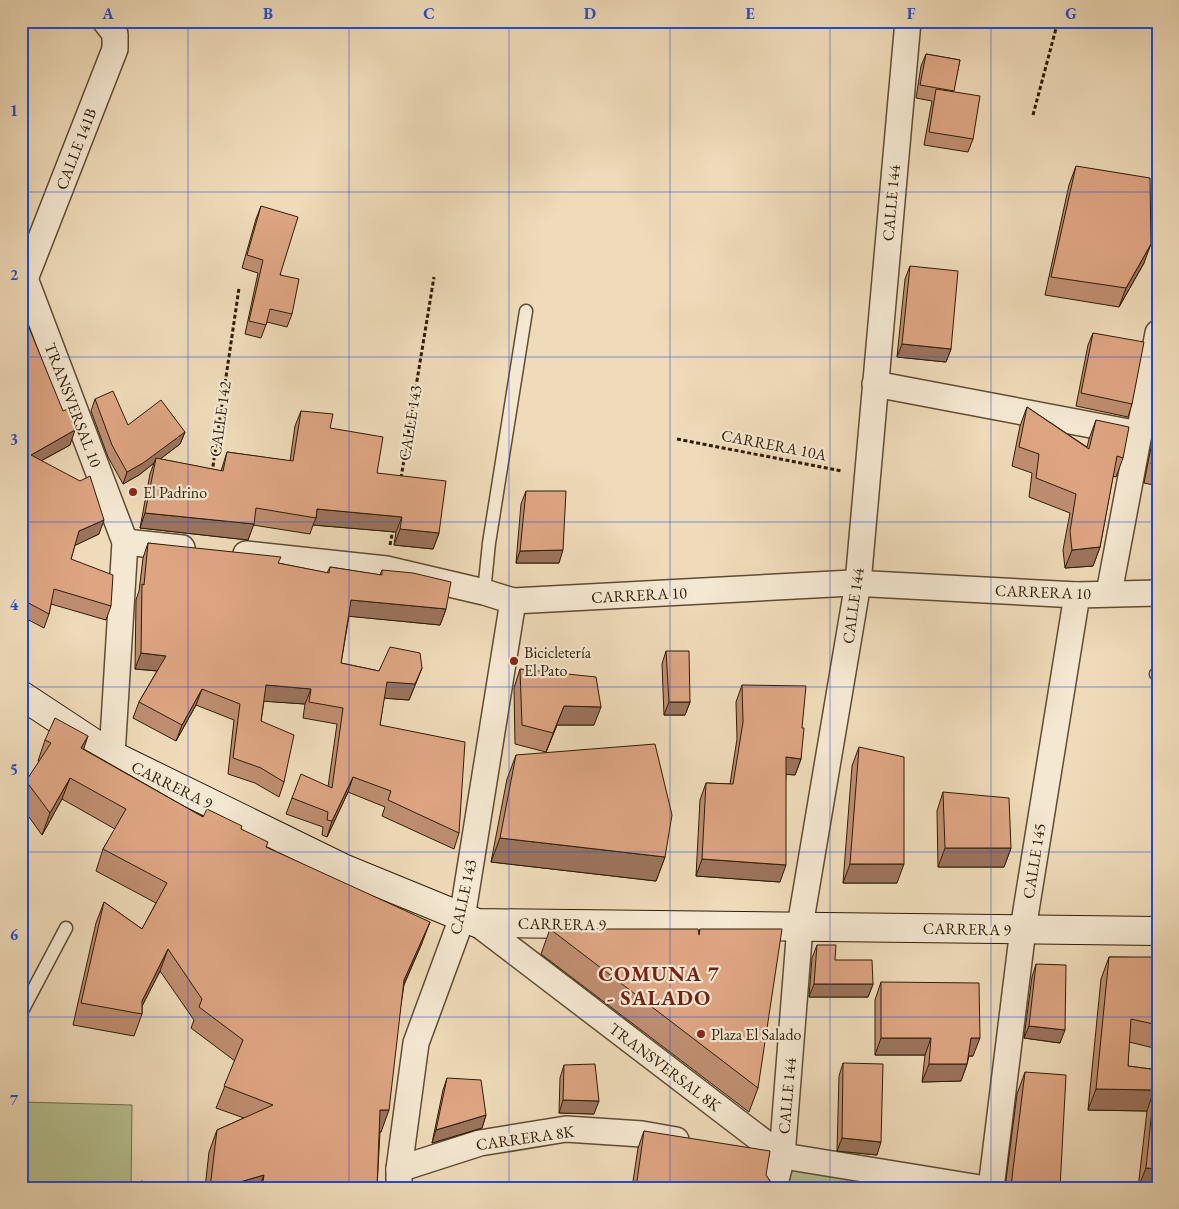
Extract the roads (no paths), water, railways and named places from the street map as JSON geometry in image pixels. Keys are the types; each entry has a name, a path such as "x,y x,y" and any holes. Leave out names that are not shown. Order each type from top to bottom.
{"street":[{"name":"CALLE 141B","path":"23,274 115,49 115,34 106,21"},
{"name":"CALLE 144","path":"774,1188 782,1156 800,926 858,584 908,21"},
{"name":"TRANSVERSAL 10","path":"23,274 125,542"},
{"path":"1109,593 1158,333"},
{"path":"876,384 1139,434"},
{"path":"112,755 125,542"},
{"name":"CARRERA 10","path":"125,542 386,569 514,601 858,584 1077,595 1158,593"},
{"name":"CALLE 145","path":"990,1188 1023,929 1077,595"},
{"name":"CALLE 143","path":"399,1178 416,1043 470,920 514,601"},
{"name":"CARRERA 9","path":"21,695 112,755 345,870 470,920 1158,931"},
{"name":"TRANSVERSAL 8K","path":"470,920 782,1156"},
{"name":"CARRERA 8K","path":"399,1178 480,1143 566,1129 642,1134 696,1143"},
{"path":"734,1149 980,1188"}],"lane":[{"path":"484,592 489,543 526,311"},
{"path":"21,1013 66,928"}],"place":[{"name":"El Padrino","path":"133,492"},
{"name":"Bicicletería El Pato","path":"514,661"},
{"name":"Plaza El Salado","path":"701,1034"}],"district":[{"name":"COMUNA 7 - SALADO","path":"659,985"}]}
